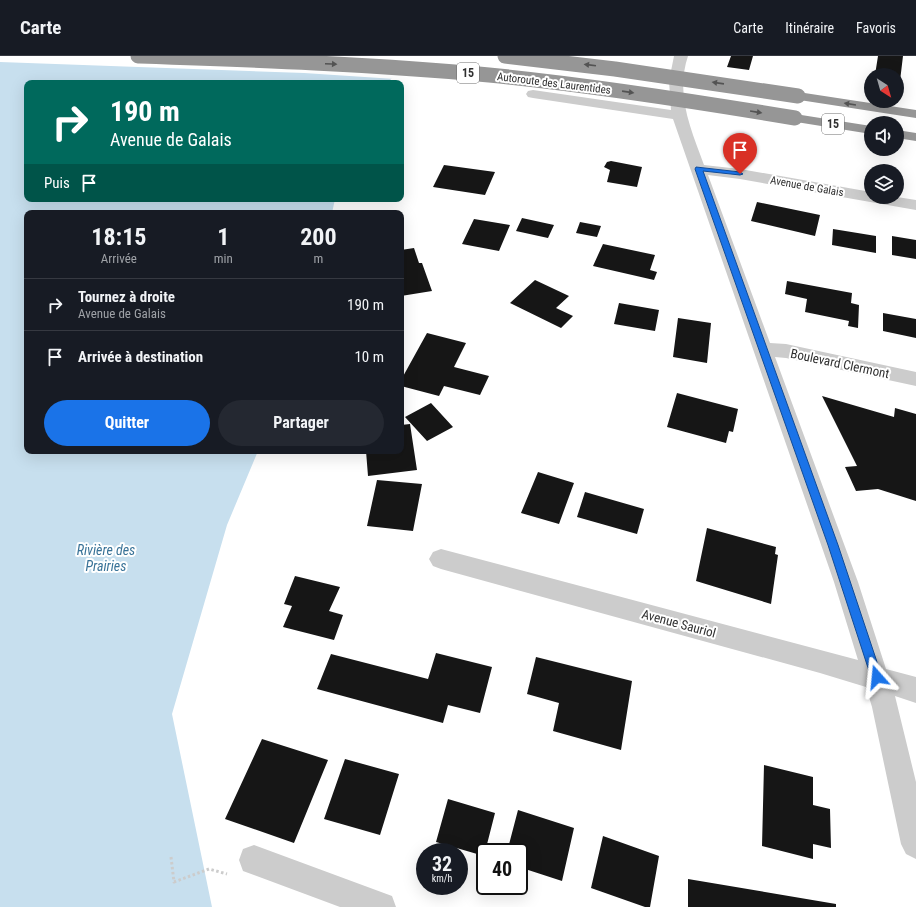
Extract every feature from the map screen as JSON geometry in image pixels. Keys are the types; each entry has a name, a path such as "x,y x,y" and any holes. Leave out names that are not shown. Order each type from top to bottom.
{"highway":[{"name":"Autoroute des Laurentides","path":"138,56 347,64 491,76 652,95 864,129"},
{"name":"Autoroute des Laurentides","path":"505,56 615,68 916,114"},
{"path":"904,135 916,138"}],"street":[{"path":"681,56 674,81 680,116 841,567 877,677 916,844"},
{"path":"533,94 680,116"},
{"name":"Avenue de Galais","path":"699,169 740,174 916,205"},
{"name":"Boulevard Clermont","path":"763,350 786,351 916,379"},
{"name":"Avenue Sauriol","path":"441,559 877,677 916,690"},
{"path":"254,860 381,907"}],"path":[{"path":"171,857 174,882 209,870 227,874"}],"water":[{"name":"Rivière des Prairies","path":"0,56 415,56 390,80 24,80 24,202 334,202 333,210 24,210 24,454 257,454 227,525 172,714 212,907 0,907"}],"pier":[{"path":"0,56 417,56 395,79 304,73 0,62"}],"building":[{"path":"731,56 753,56 749,70 727,67"},
{"path":"878,56 903,56 902,68 876,68"},
{"path":"611,161 642,167 637,187 607,182 610,170 604,167 607,162"},
{"path":"444,165 495,172 485,195 433,187"},
{"path":"757,202 820,215 815,236 751,221"},
{"path":"522,218 554,225 548,238 516,231"},
{"path":"474,219 510,225 499,251 462,244"},
{"path":"580,222 601,226 597,237 576,233"},
{"path":"833,229 876,236 876,253 832,245"},
{"path":"892,236 916,240 916,259 892,255"},
{"path":"603,244 655,255 650,270 657,272 654,280 593,266"},
{"path":"414,248 419,263 422,263 432,291 404,296 404,250"},
{"path":"535,280 569,296 556,308 573,316 561,328 510,303"},
{"path":"787,281 852,293 851,303 859,305 858,328 848,326 849,321 805,312 807,299 785,294"},
{"path":"619,303 659,310 655,331 614,324"},
{"path":"883,313 916,319 916,338 883,331"},
{"path":"678,318 711,323 707,363 673,357"},
{"path":"427,333 466,343 454,367 489,376 480,395 444,386 439,396 404,387 404,375"},
{"path":"677,393 738,409 733,432 729,431 726,443 667,427"},
{"path":"822,396 894,417 895,408 916,414 916,501 878,489 856,491 845,467 857,466"},
{"path":"431,403 453,427 427,441 405,417"},
{"path":"410,424 417,470 368,476 366,454 404,454 404,425"},
{"path":"538,472 574,483 559,524 521,513"},
{"path":"377,480 422,484 413,531 367,526"},
{"path":"585,492 644,509 637,534 577,517"},
{"path":"707,528 776,547 775,554 778,555 771,604 696,581"},
{"path":"295,576 340,587 329,611 343,615 334,640 283,627 292,606 284,604"},
{"path":"436,653 492,667 480,713 448,705 443,723 317,689 331,654 428,679"},
{"path":"536,657 632,681 621,750 553,731 559,703 527,694"},
{"path":"262,739 328,760 294,843 225,819"},
{"path":"345,759 399,774 380,835 324,819"},
{"path":"764,765 813,777 813,805 830,809 831,848 813,844 813,859 762,846"},
{"path":"448,799 495,813 487,843 476,843 476,854 468,851 468,843 436,842"},
{"path":"518,810 574,828 562,881 528,870 528,843 509,843"},
{"path":"603,836 659,856 650,907 645,907 591,888"},
{"path":"688,879 836,904 836,907 688,907"}],"route":[{"path":"740,174 699,169 709,201 778,389 846,582 877,677"}]}
